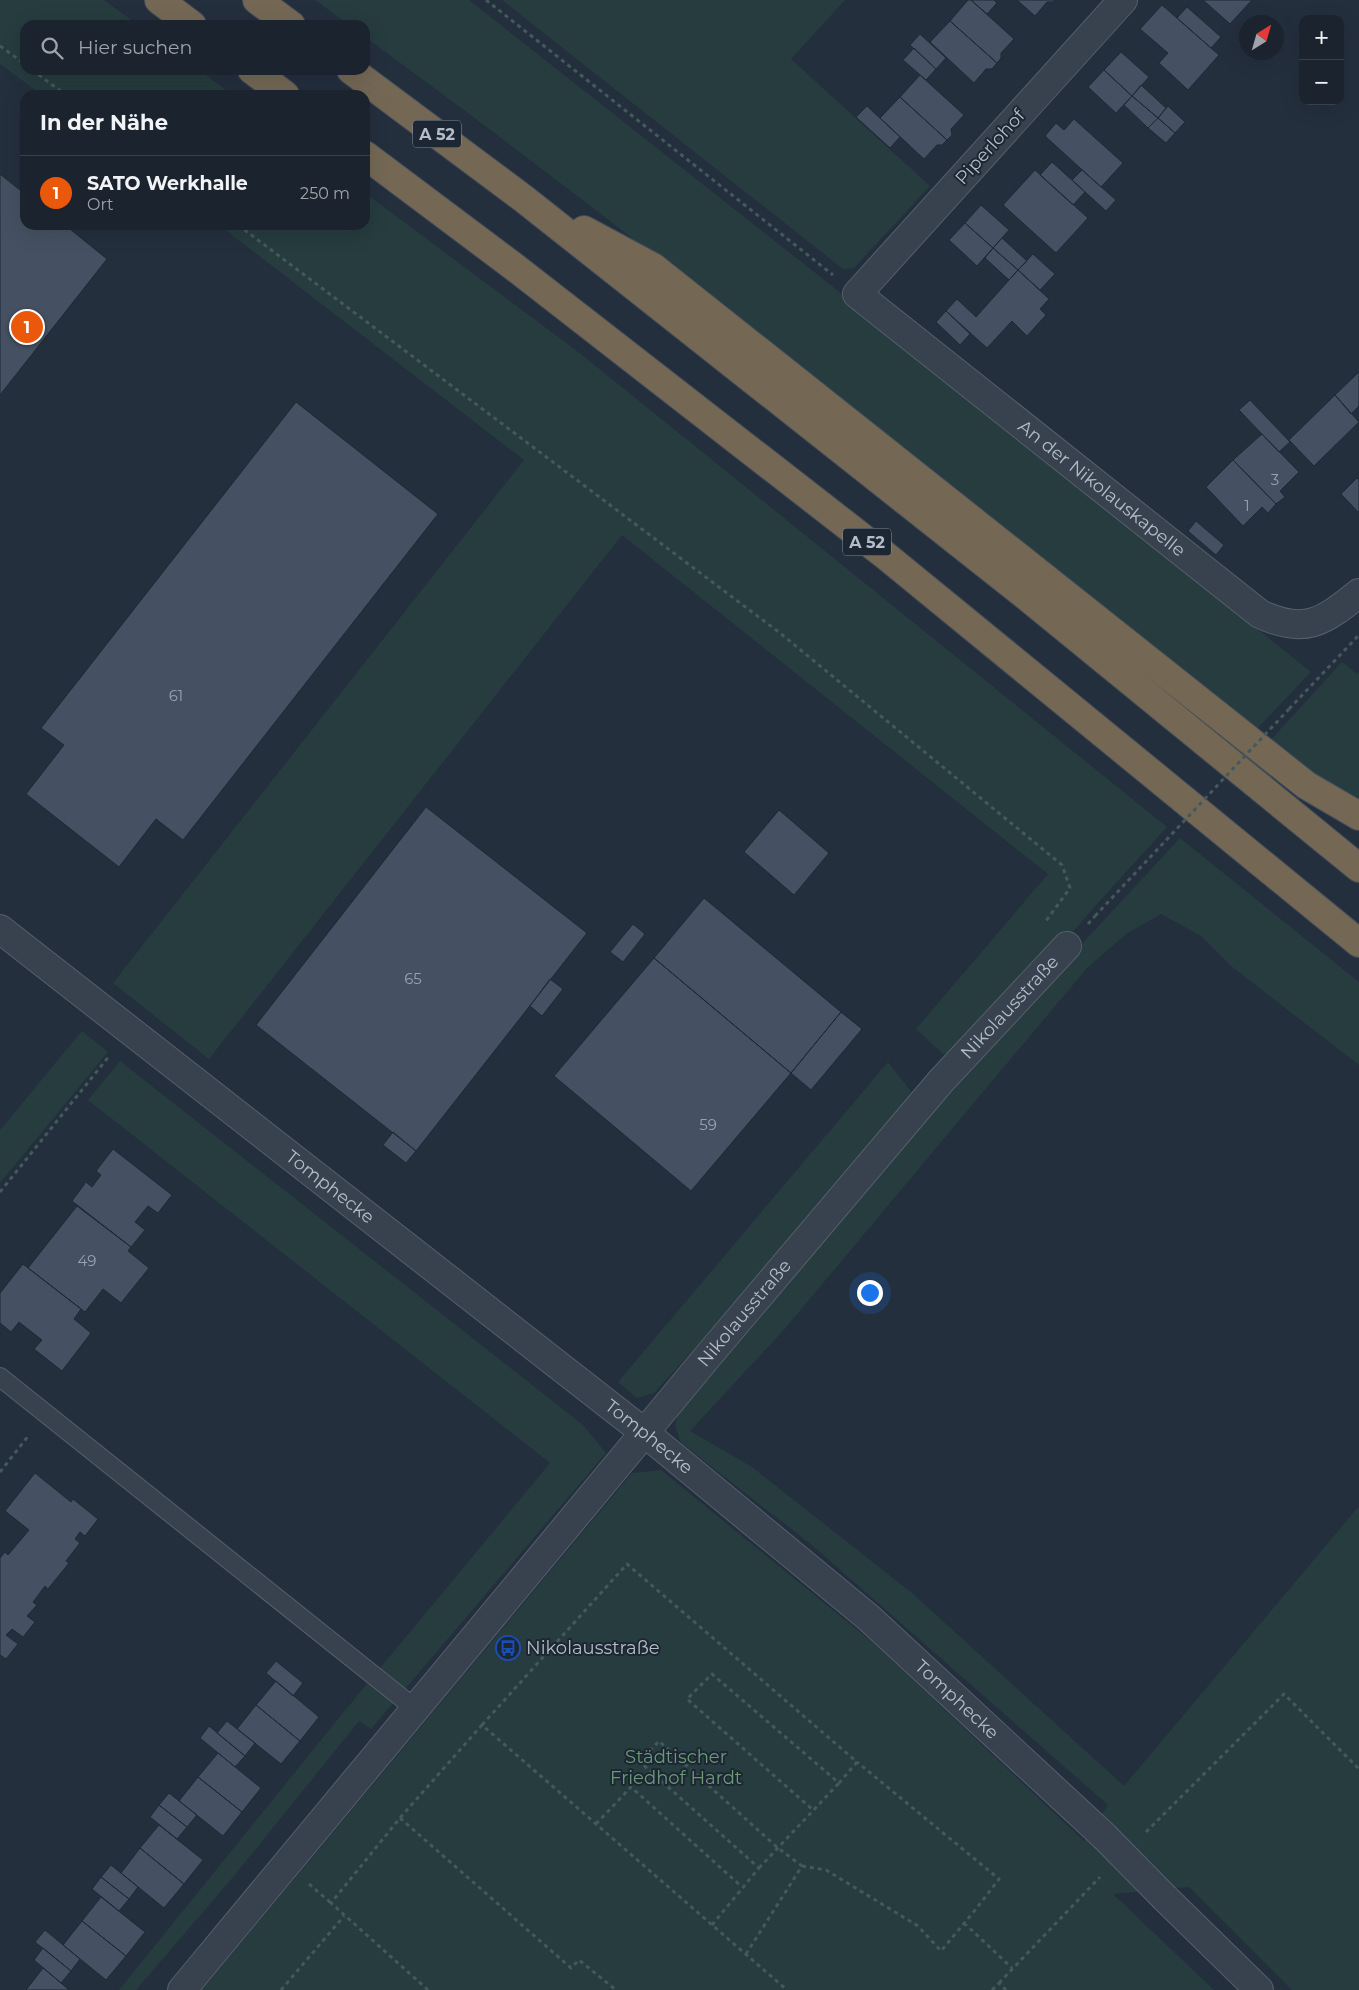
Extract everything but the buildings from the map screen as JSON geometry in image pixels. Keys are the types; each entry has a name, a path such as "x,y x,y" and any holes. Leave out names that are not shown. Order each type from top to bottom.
{"highway":[{"path":"159,0 185,20"},
{"path":"257,0 284,20"},
{"path":"259,75 278,90"},
{"name":"A 52","path":"358,75 524,199 1026,596 1359,868"},
{"name":"A 52","path":"370,159 512,266 886,556 1359,943"},
{"path":"524,199 653,267 1306,785 1359,816"}],"street":[{"name":"Piperlohof","path":"857,294 1123,0"},
{"name":"An der Nikolauskapelle","path":"857,294 1260,614 1280,623 1310,624 1335,612 1359,593"},
{"name":"Tomphecke","path":"0,929 131,1029 645,1434 869,1618 1104,1836 1260,1990"},
{"name":"Nikolausstraße","path":"182,1990 417,1710 708,1356 941,1081 1067,946"}],"lane":[{"path":"0,1377 119,1470 417,1710"}],"path":[{"path":"486,0 857,294"},
{"path":"0,46 20,60"},
{"path":"39,75 59,90"},
{"path":"245,230 780,633 1062,865 1070,888 1040,928"},
{"path":"1095,916 1359,635"},
{"path":"0,1192 131,1029"},
{"path":"0,1472 46,1414"},
{"path":"428,1990 331,1903 400,1818 627,1564 857,1762 999,1879 940,1951 918,1926 826,1870 802,1866 778,1848 659,1741 640,1762 759,1868"},
{"path":"813,1810 687,1699 712,1674 839,1783"},
{"path":"1284,1694 1359,1769"},
{"path":"482,1725 787,1990"},
{"path":"712,1925 742,1887 857,1762"},
{"path":"596,1824 631,1787 742,1887"},
{"path":"400,1818 571,1968 579,1960 616,1990"},
{"path":"746,1954 802,1866"},
{"path":"282,1990 344,1916"},
{"path":"964,1923 1012,1968"},
{"path":"992,1990 998,1983 1006,1990"}],"green space":[{"path":"0,0 104,0 131,20 20,20 20,75 206,75 226,90 35,90 0,64"},
{"path":"315,0 469,0 837,290 1311,672 1253,733 813,380 591,206 370,41 370,20 342,20"},
{"path":"502,0 845,0 791,59 930,186 854,268 843,269"},
{"path":"370,197 577,351 1167,827 968,1051 943,1054 916,1029 1048,874 622,535 209,1059 113,983 524,460 225,230 370,230"},
{"path":"1342,662 1357,674 1359,672 1359,801 1309,774 1268,743"},
{"name":"Städtischer Friedhof Hardt","path":"1180,838 1359,982 1359,1065 1231,966 1201,936 1161,914 1126,934 1087,968 782,1332 690,1431 752,1467 912,1593 1124,1786 1359,1506 1359,1990 1292,1990 1189,1887 1113,1894 1214,1990 202,1990 632,1473 661,1470 877,1646 1084,1841 1108,1805 813,1546 681,1443 675,1426 679,1409 830,1233 977,1057"},
{"path":"82,1031 108,1052 0,1183 0,1130"},
{"path":"120,1061 583,1425 606,1453 371,1729 359,1721 234,1876 136,1990 119,1990 342,1714 550,1463 88,1100"},
{"path":"888,1062 913,1094 696,1347 654,1393 637,1398 618,1382"}],"place":[{"name":"SATO Werkhalle","path":"27,327"},
{"name":"Nikolausstraße","path":"508,1648"}]}
